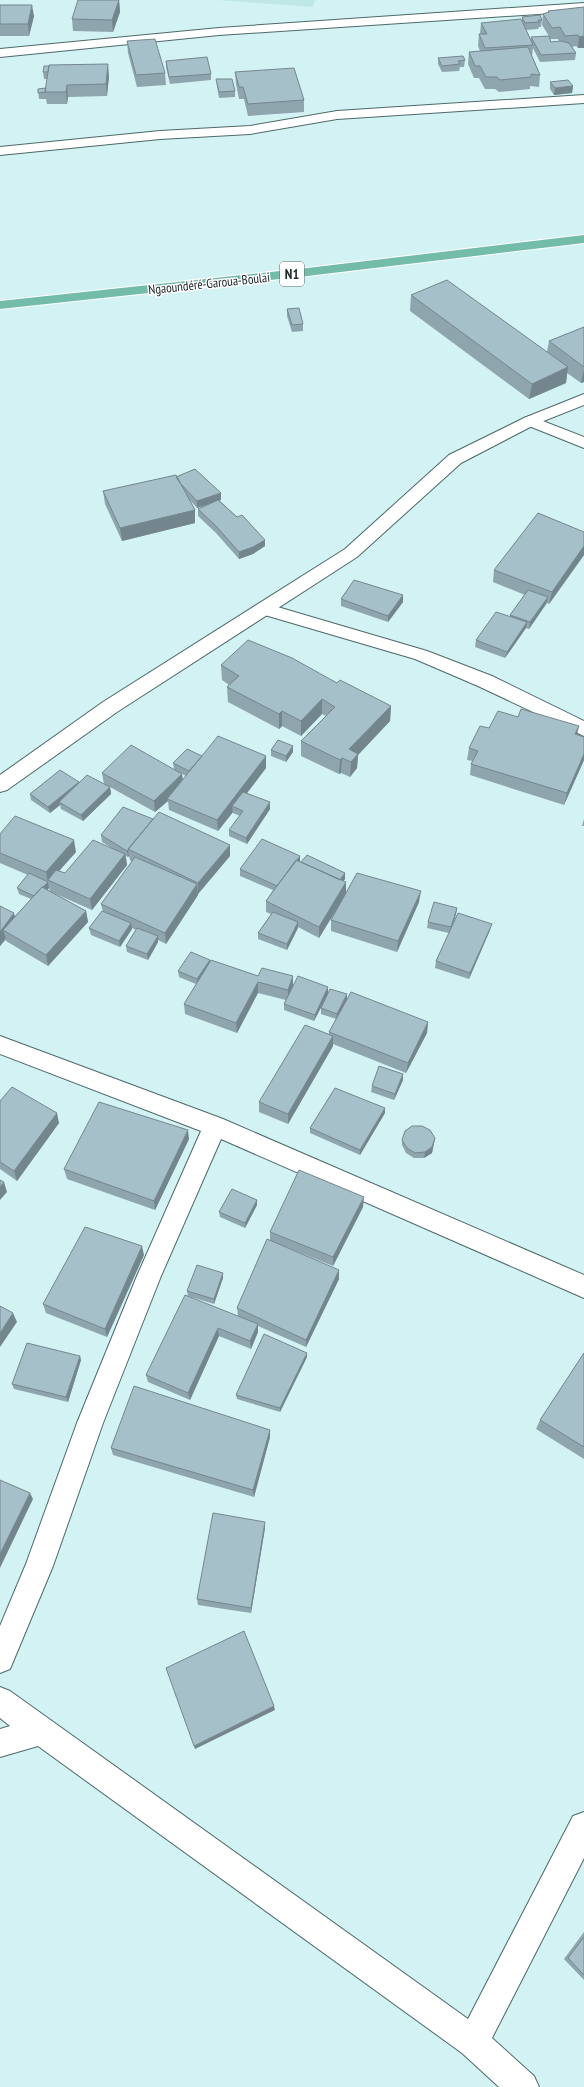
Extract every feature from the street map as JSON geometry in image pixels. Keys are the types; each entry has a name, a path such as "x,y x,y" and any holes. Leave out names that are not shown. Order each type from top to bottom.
{"highway":[{"name":"Ngaoundéré-Garoua-Boulai","path":"0,305 291,274 584,239"}],"street":[{"path":"0,53 73,44 280,26 584,7"},
{"path":"0,151 160,135 250,130 337,115 584,99"},
{"path":"0,785 110,707 351,553 455,459 530,421 584,399"},
{"path":"530,421 584,444"},
{"path":"264,609 421,655 485,681 584,729"},
{"path":"0,1045 216,1126 584,1287"},
{"path":"0,1659 39,1566 90,1423 146,1283 216,1126"},
{"path":"0,1701 472,2042 523,2087"},
{"path":"0,1743 41,1731"},
{"path":"472,2042 584,1827"}],"shaded area":[{"path":"217,0 315,0 313,7"}],"building":[{"path":"78,0 119,0 112,20 72,19"},
{"path":"0,5 32,5 28,24 0,24"},
{"path":"584,7 584,36 579,37 578,35 565,36 560,27 552,28 543,14 549,12 548,11"},
{"path":"540,15 542,20 538,20 539,22 525,23 522,17"},
{"path":"521,19 533,45 485,48 479,34 487,34 481,23"},
{"path":"549,36 551,42 561,41 569,43 576,53 541,55 531,37"},
{"path":"155,39 165,73 136,75 127,41"},
{"path":"528,47 540,75 531,74 531,77 500,80 497,77 486,77 480,66 475,66 469,52"},
{"path":"463,56 465,60 458,61 460,64 442,66 438,58"},
{"path":"207,57 211,74 169,77 166,61"},
{"path":"108,64 106,84 67,85 66,92 45,92 49,65"},
{"path":"44,66 49,66 48,72 43,72"},
{"path":"294,68 304,100 248,104 243,87 239,87 235,72"},
{"path":"216,79 232,79 235,91 219,92"},
{"path":"568,80 573,86 555,88 550,82"},
{"path":"46,88 46,92 38,93 38,89"},
{"path":"447,280 568,367 532,384 411,295"},
{"path":"299,308 303,324 292,325 287,309"},
{"path":"584,327 584,367 549,341"},
{"path":"195,469 221,493 197,501 176,477"},
{"path":"176,475 195,510 120,528 103,491"},
{"path":"218,500 237,517 242,515 265,540 253,547 239,552 216,526 198,509"},
{"path":"538,513 584,532 584,546 552,592 494,570"},
{"path":"354,580 403,595 388,616 341,599"},
{"path":"528,590 548,597 530,622 510,615"},
{"path":"496,612 527,622 507,652 476,640"},
{"path":"248,640 292,658 337,683 340,680 391,706 349,749 358,754 351,762 342,758 340,760 301,741 335,707 322,699 301,721 282,711 279,714 227,687 239,676 221,665"},
{"path":"521,709 579,726 575,734 584,737 584,754 567,793 471,764 478,751 469,748 480,726 489,728 498,711 518,717"},
{"path":"218,736 266,756 217,820 167,799"},
{"path":"278,740 293,746 286,756 271,750"},
{"path":"131,745 182,774 154,801 102,773"},
{"path":"187,749 202,756 189,771 173,763"},
{"path":"60,770 79,782 48,807 30,794"},
{"path":"87,775 110,787 81,815 59,802"},
{"path":"243,792 270,802 246,838 229,830 243,811 232,806"},
{"path":"123,807 153,819 127,851 101,835"},
{"path":"159,812 230,845 198,883 128,849"},
{"path":"15,816 74,840 46,872 0,853 0,834"},
{"path":"262,839 300,856 277,886 240,869"},
{"path":"93,840 125,854 90,899 48,880 56,870 65,873"},
{"path":"307,855 345,873 340,880 301,862"},
{"path":"135,857 197,884 165,933 101,904"},
{"path":"296,860 346,882 319,927 266,901"},
{"path":"29,873 48,882 34,896 17,888"},
{"path":"357,873 421,891 398,941 331,920"},
{"path":"42,887 86,911 46,955 3,930"},
{"path":"434,902 457,908 451,927 428,922"},
{"path":"0,906 14,913 0,932"},
{"path":"102,911 131,923 119,941 89,928"},
{"path":"273,912 298,922 287,944 258,933"},
{"path":"458,913 492,924 470,973 436,961"},
{"path":"137,928 158,936 147,954 126,946"},
{"path":"191,952 210,960 197,979 178,971"},
{"path":"211,960 258,976 262,968 293,976 288,990 258,982 236,1023 184,1004"},
{"path":"298,976 328,987 315,1015 284,1004"},
{"path":"330,989 347,994 337,1014 321,1008"},
{"path":"351,992 428,1022 408,1063 329,1032"},
{"path":"305,1025 333,1036 288,1114 259,1102"},
{"path":"379,1066 403,1074 395,1094 372,1086"},
{"path":"12,1087 57,1113 14,1171 0,1162 0,1101"},
{"path":"335,1088 385,1108 360,1150 310,1128"},
{"path":"99,1102 188,1130 154,1201 64,1169"},
{"path":"412,1126 422,1126 430,1130 435,1138 432,1147 425,1152 415,1153 407,1148 402,1140 405,1131"},
{"path":"299,1170 364,1197 333,1257 270,1232"},
{"path":"0,1180 4,1182 0,1187"},
{"path":"232,1189 257,1200 245,1223 219,1212"},
{"path":"85,1227 142,1246 105,1329 43,1304"},
{"path":"267,1239 339,1270 306,1340 237,1308"},
{"path":"197,1265 223,1273 214,1299 187,1291"},
{"path":"185,1295 258,1324 250,1341 218,1328 188,1393 146,1375"},
{"path":"0,1306 13,1313 0,1333"},
{"path":"264,1334 307,1353 280,1408 236,1395"},
{"path":"27,1343 80,1356 66,1397 12,1384"},
{"path":"584,1353 584,1447 540,1420"},
{"path":"134,1386 270,1430 253,1490 111,1448"},
{"path":"0,1480 30,1493 0,1554"},
{"path":"213,1513 265,1522 251,1608 197,1599"},
{"path":"244,1631 274,1706 194,1746 166,1668"},
{"path":"584,1937 584,1975 568,1958"}]}
